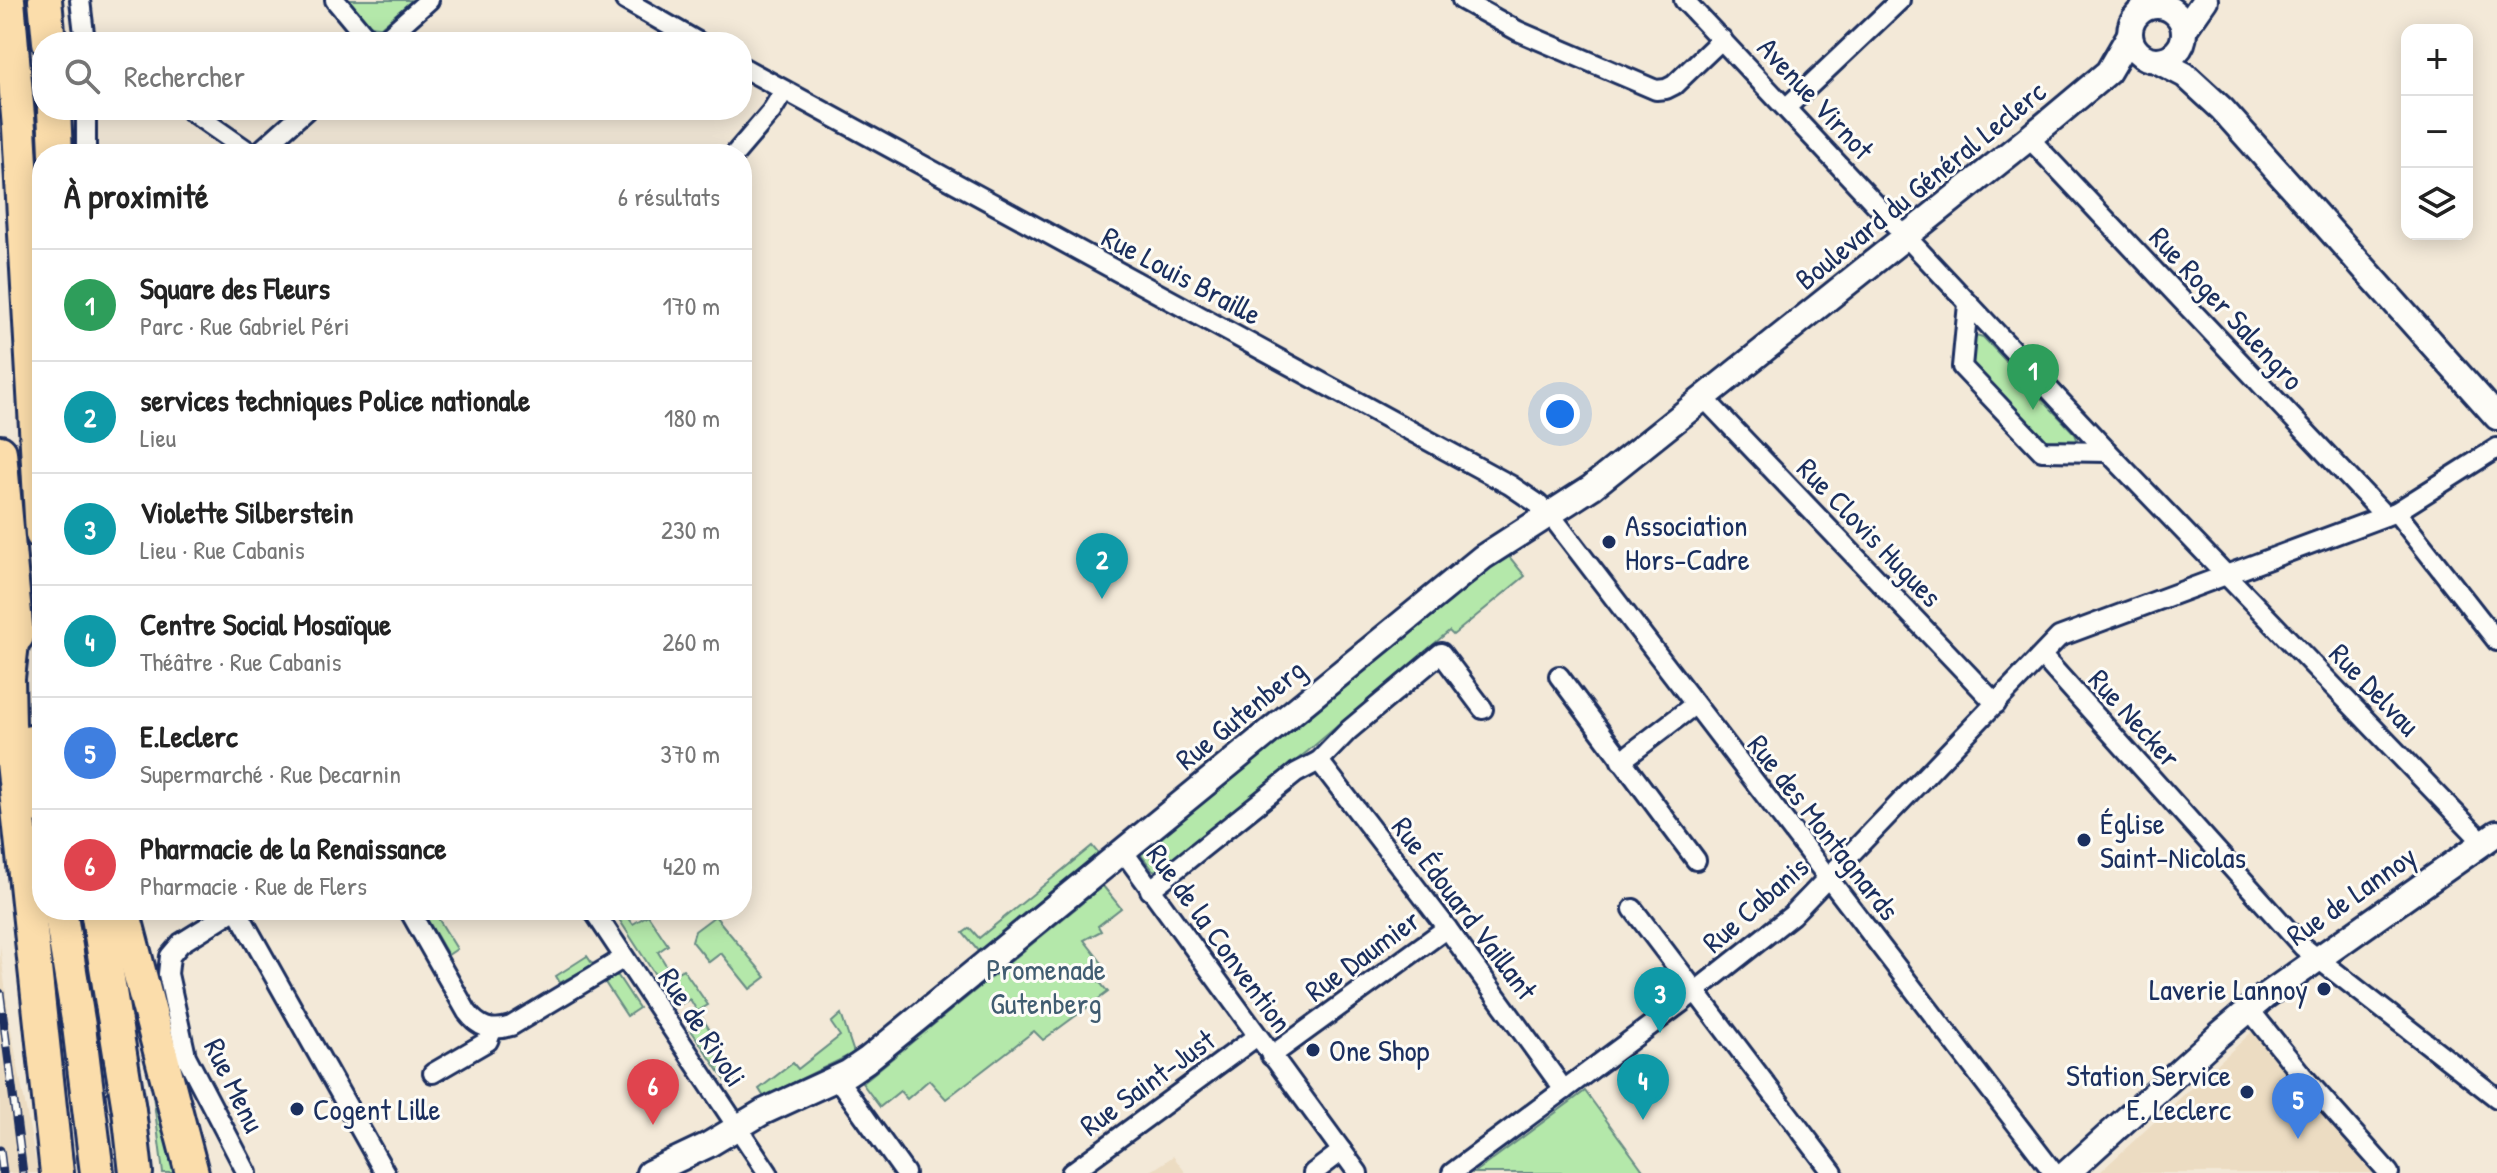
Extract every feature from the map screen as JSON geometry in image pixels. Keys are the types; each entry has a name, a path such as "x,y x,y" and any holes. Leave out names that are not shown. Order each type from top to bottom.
{"highway":[{"path":"8,0 19,128 32,357"},
{"path":"45,0 48,32"},
{"path":"54,120 56,144"},
{"path":"0,452 4,537 32,750"},
{"path":"15,617 8,678 9,725 57,1173"},
{"path":"62,920 79,1026 97,1173"},
{"path":"99,920 136,1173"},
{"path":"126,920 192,1173"}],"street":[{"path":"80,0 84,32"},
{"path":"335,0 362,32"},
{"path":"393,32 429,0"},
{"path":"625,0 681,32"},
{"path":"1462,0 1518,31 1656,90 1674,85 1722,39"},
{"name":"Avenue Virnot","path":"1684,0 2108,452"},
{"path":"1787,107 1900,0"},
{"path":"2122,0 2135,49 2185,75 2222,109 2497,417"},
{"path":"2129,33 2134,17 2142,10 2159,4 2193,0"},
{"path":"2151,59 2165,59 2176,51 2184,32 2205,0"},
{"path":"2159,4 2178,16 2195,68 2222,109"},
{"name":"Boulevard du Général Leclerc","path":"2101,80 2117,60 2129,33"},
{"name":"Boulevard du Général Leclerc","path":"1778,339 2101,80 2131,63 2151,59"},
{"name":"Rue Louis Braille","path":"752,73 1510,485 1550,515"},
{"path":"744,144 771,112 784,91"},
{"path":"86,120 86,144"},
{"path":"204,120 239,144"},
{"path":"266,144 294,120"},
{"name":"Rue Roger Salengro","path":"2029,138 2391,514 2497,641"},
{"path":"1968,304 1962,367 2042,451 2108,452"},
{"name":"Rue Gutenberg","path":"649,1173 867,1060 1483,557 1592,487 1778,339"},
{"name":"Rue Clovis Hugues","path":"1704,398 1996,704"},
{"path":"2227,575 2391,514 2497,448"},
{"name":"Rue Delvau","path":"2108,452 2490,838"},
{"name":"Rue des Montagnards","path":"1550,515 2054,1173"},
{"name":"Rue Cabanis","path":"1452,1173 1781,925 2059,637 2227,575"},
{"path":"1150,890 1296,773 1319,761 1349,730 1441,653 1483,709"},
{"name":"Rue Necker","path":"2042,656 2303,947 2497,1098"},
{"path":"1559,676 1696,860"},
{"path":"1621,761 1694,705"},
{"name":"Rue Édouard Vaillant","path":"1319,761 1447,928 1564,1090"},
{"name":"Rue de Lannoy","path":"2067,1173 2249,1009 2490,838"},
{"name":"Rue de la Convention","path":"1123,851 1358,1173"},
{"path":"1633,909 1833,1173"},
{"name":"Rue Menu","path":"219,920 181,943 170,956 168,974 190,1067 247,1173"},
{"path":"241,920 385,1173"},
{"path":"415,920 467,1012 474,1021 492,1030 511,1026 624,958"},
{"name":"Rue de Rivoli","path":"599,920 768,1173"},
{"name":"Rue Daumier","path":"1271,1056 1447,928"},
{"path":"2249,1009 2302,1075 2389,1173"},
{"path":"433,1073 488,1041 492,1030"},
{"name":"Rue Saint-Just","path":"1071,1173 1257,1036"},
{"path":"837,1078 905,1173"},
{"path":"1313,1173 1342,1151"}],"shaded area":[{"path":"0,945 9,1019 38,1173 0,1173"},
{"path":"2254,1030 2377,1173 2099,1173"},
{"path":"1173,1156 1186,1173 1148,1173 1165,1162"}],"green space":[{"path":"350,0 412,0 381,27 375,27 361,20"},
{"path":"1976,335 1983,337 2075,434 2076,443 2045,443 1971,366"},
{"path":"1503,549 1525,576 1453,635 1449,631 1308,751 1158,871 1153,870 1138,851"},
{"path":"1092,846 1098,853 978,951 963,933 970,928 979,938"},
{"name":"Promenade Gutenberg","path":"1103,886 1121,908 1098,926 1101,931 1084,940 1102,963 1091,972 1108,992 1043,1040 1034,1031 946,1099 929,1080 907,1099 900,1091 880,1107 862,1083"},
{"path":"428,920 439,920 457,949 448,955"},
{"path":"619,920 630,920 633,924 640,920 651,920 668,945 658,952 672,975 683,969 708,1005 698,1011 716,1040 710,1044 738,1086 732,1090 684,1020 697,1011 690,999 676,1007"},
{"path":"710,920 718,920 766,977 750,989 721,953 709,962 692,941 695,931"},
{"path":"587,956 593,965 560,983 556,976"},
{"path":"618,976 639,1008 627,1016 604,981"},
{"path":"841,1014 854,1053 764,1097 759,1089 793,1063 798,1069 840,1036 831,1023"},
{"path":"145,1032 179,1173 163,1173"},
{"path":"1585,1091 1645,1173 1474,1173"}],"railway":[{"path":"0,993 23,1173"},
{"path":"0,1150 3,1173"}],"place":[{"name":"Square des Fleurs","path":"2033,410"},
{"name":"Association Hors-Cadre","path":"1609,542"},
{"name":"services techniques Police nationale","path":"1102,599"},
{"name":"Église Saint-Nicolas","path":"2084,840"},
{"name":"Laverie Lannoy","path":"2324,989"},
{"name":"Violette Silberstein","path":"1660,1033"},
{"name":"One Shop","path":"1313,1050"},
{"name":"Station Service E. Leclerc","path":"2247,1092"},
{"name":"Cogent Lille","path":"297,1109"},
{"name":"Centre Social Mosaïque","path":"1643,1120"},
{"name":"Pharmacie de la Renaissance","path":"653,1125"},
{"name":"E.Leclerc","path":"2298,1139"}]}
